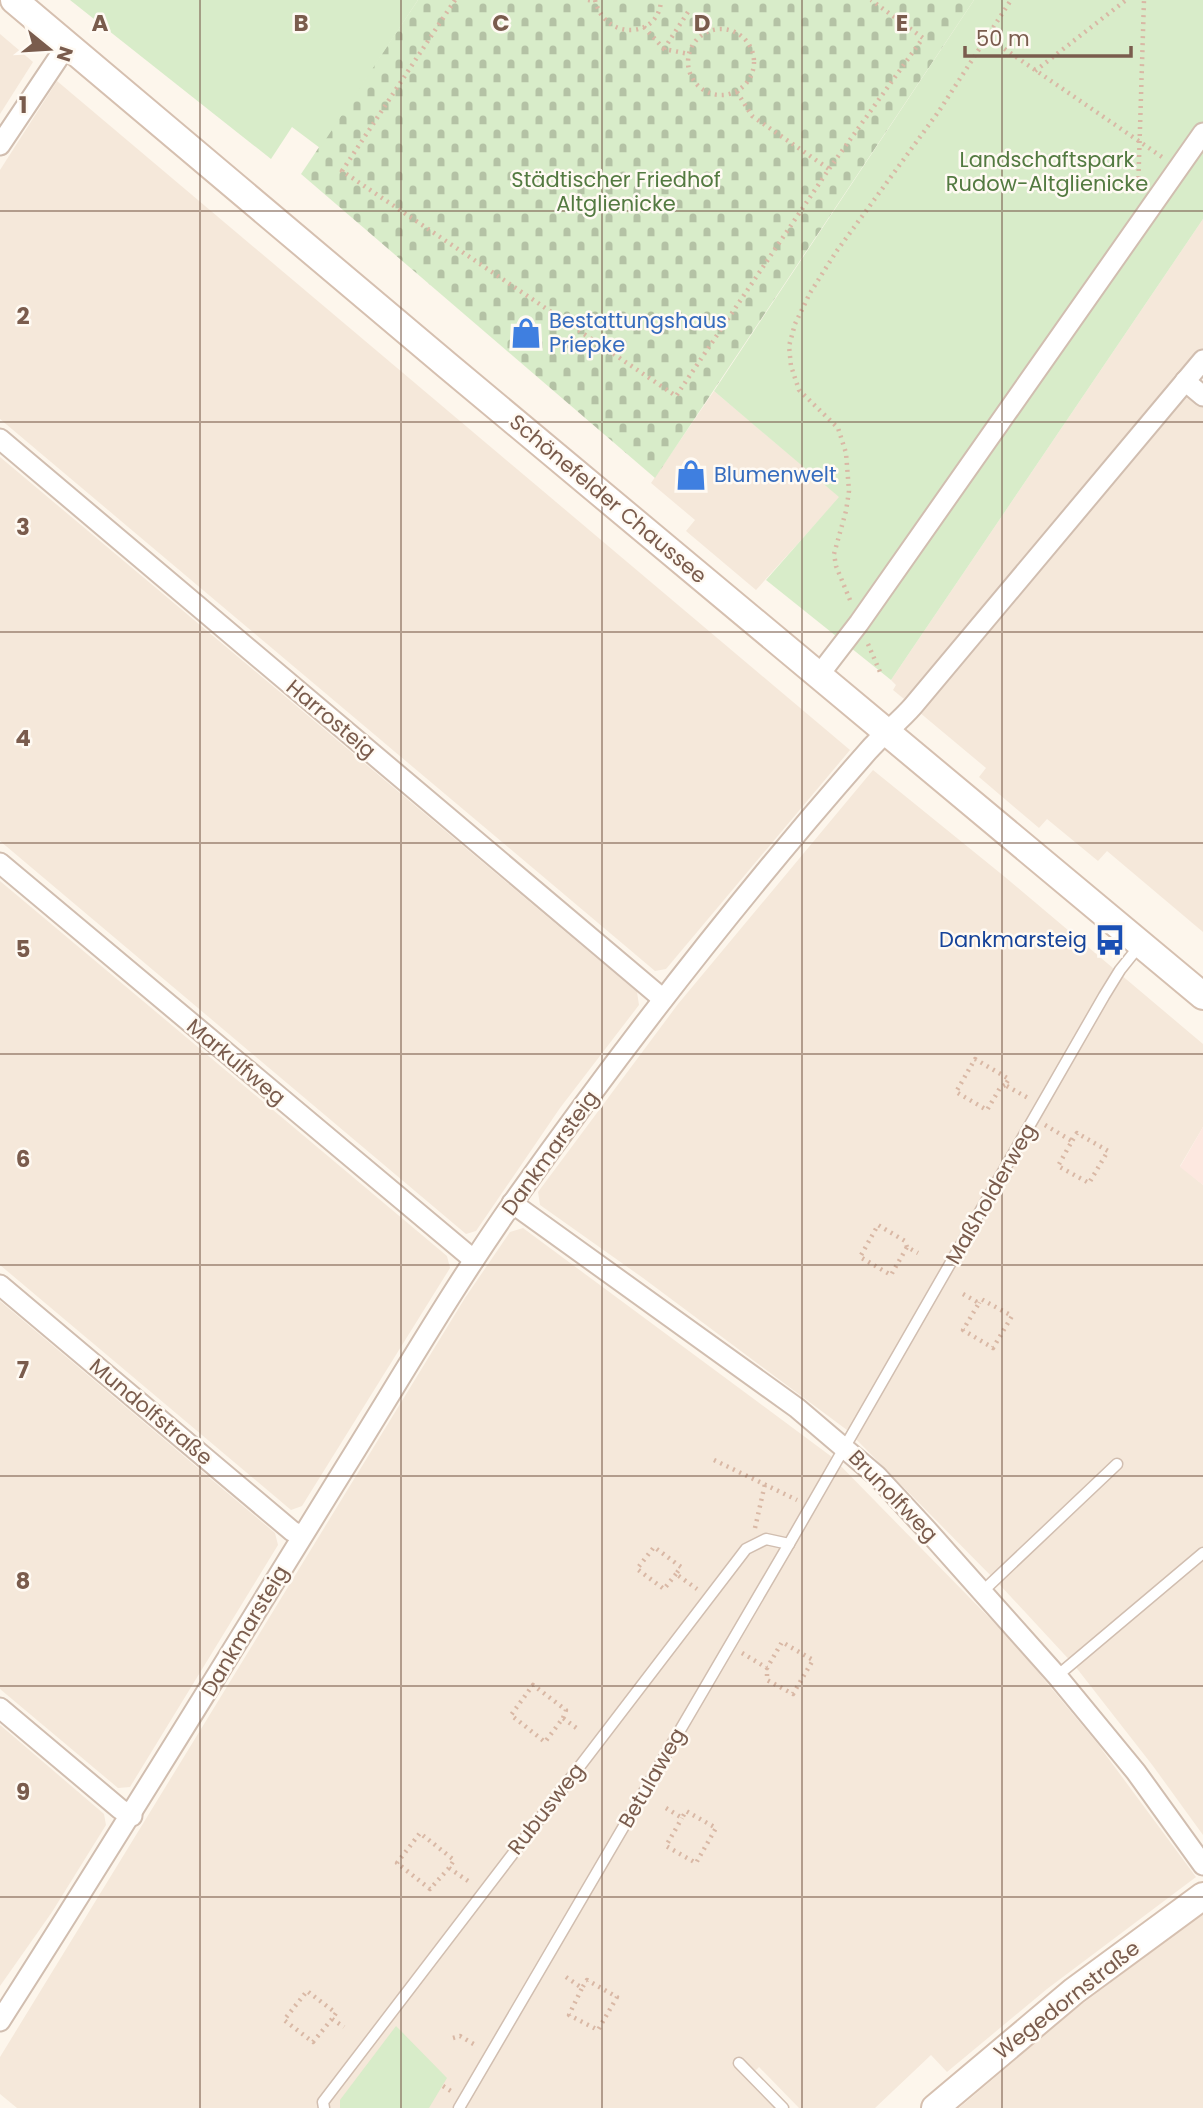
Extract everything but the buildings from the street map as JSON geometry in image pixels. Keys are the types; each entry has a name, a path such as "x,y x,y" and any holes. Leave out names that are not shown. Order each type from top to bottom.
{"main road":[{"name":"Schönefelder Chaussee","path":"14,0 1203,996"},
{"name":"Wegedornstraße","path":"935,2108 1074,1992 1203,1896"}],"street":[{"path":"0,145 67,45"},
{"path":"819,675 859,623 1203,133"},
{"name":"Dankmarsteig","path":"0,2021 132,1816 302,1536 512,1203 663,999 887,730 905,715 1203,360"},
{"path":"1185,381 1203,396"},
{"name":"Harrosteig","path":"0,439 663,999"},
{"name":"Markulfweg","path":"0,863 474,1260"},
{"name":"Brunolfweg","path":"512,1203 797,1408 877,1476 1057,1676 1136,1772 1203,1864"},
{"name":"Mundolfstraße","path":"0,1285 292,1531 302,1536"},
{"path":"0,1708 120,1809 132,1816"}],"lane":[{"name":"Maßholderweg","path":"844,1446 1104,996 1141,944"},
{"name":"Betulaweg","path":"459,2108 844,1446"},
{"path":"983,1591 1118,1464"},
{"path":"751,1546 766,1539 789,1544"},
{"name":"Rubusweg","path":"324,2108 323,2102 746,1549 751,1546"},
{"path":"1057,1676 1203,1553"},
{"path":"738,2063 783,2108"}],"path":[{"path":"455,0 342,172 676,396 829,169 923,38 871,0"},
{"path":"588,0 595,1 606,22 617,29 631,30 644,27 655,18 661,0"},
{"path":"836,566 834,554 849,491 846,453 838,428 799,390 791,366 789,346 795,324 810,293 836,252 939,111 1011,0"},
{"path":"1035,71 1126,0"},
{"path":"1137,228 1144,0"},
{"path":"664,49 688,12"},
{"path":"644,27 664,49 689,54"},
{"path":"714,30 727,30 740,35 749,44 754,57 753,71 747,83 737,92 723,96 710,94 698,87 691,78 689,54 693,44 702,35 714,30"},
{"path":"987,37 1178,168"},
{"path":"737,92 752,116 829,169"},
{"path":"975,1059 1009,1079 1005,1086 1000,1088 987,1110 956,1092 975,1059"},
{"path":"1005,1086 1041,1106"},
{"path":"1034,1119 1072,1141"},
{"path":"1077,1133 1108,1151 1089,1184 1058,1166 1072,1141 1077,1133"},
{"path":"907,1247 891,1275 860,1257 878,1226 905,1241 907,1247 918,1253"},
{"path":"963,1294 979,1303"},
{"path":"981,1298 1012,1316 993,1348 963,1330 979,1303 981,1298"},
{"path":"714,1460 810,1506"},
{"path":"751,1546 765,1484"},
{"path":"654,1547 681,1567 676,1574 664,1588 637,1569 654,1547"},
{"path":"676,1574 709,1598"},
{"path":"782,1642 813,1660 793,1694 767,1680 767,1668 782,1642"},
{"path":"729,1645 767,1668"},
{"path":"533,1685 566,1710 563,1718 545,1742 511,1716 533,1685"},
{"path":"563,1718 579,1730"},
{"path":"666,1808 682,1818"},
{"path":"686,1811 716,1828 696,1863 666,1846 682,1818 686,1811"},
{"path":"420,1833 454,1860 449,1868 430,1889 397,1863 420,1833"},
{"path":"449,1868 483,1892"},
{"path":"566,1977 582,1988"},
{"path":"587,1980 617,1997 598,2031 569,2015 582,1988 587,1980"},
{"path":"307,1990 336,2014 332,2019 313,2042 284,2020 307,1990"},
{"path":"332,2019 344,2027"},
{"path":"453,2038 460,2036 490,2054"}],"shaded area":[{"path":"0,34 33,62 0,114"},
{"path":"57,81 850,750 666,969 655,971 0,419 0,170"},
{"path":"1203,219 1203,352 909,703 893,690 896,685 891,680"},
{"path":"714,391 840,497 756,590 686,531 695,520 651,483"},
{"path":"1188,392 1203,405 1203,932 1107,851 1098,861 1047,819 1039,828 979,777 986,768 919,712"},
{"path":"0,457 637,992 639,1005 560,1108 476,1231 466,1234 0,841"},
{"path":"873,770 1203,1044 1203,1127 1180,1166 1203,1185 1203,1835 1075,1666 999,1584 847,1430 540,1205 538,1192 678,1004"},
{"path":"0,881 447,1256 450,1268 302,1506 291,1510 0,1265"},
{"path":"1203,1127 1203,1185 1180,1167"},
{"path":"523,1228 832,1457 1012,1641 1097,1743 1196,1877 1047,1989 947,2072 931,2055 875,2108 799,2108 759,2067 748,2078 777,2108 17,2108 0,2094 0,2057 465,1298 510,1232"},
{"path":"0,1301 275,1533 278,1545 130,1787 118,1788 0,1689"},
{"path":"0,1725 104,1814 106,1825 52,1912 0,1986"},
{"path":"1203,1913 1203,2108 959,2108 1074,2010"}],"green space":[{"path":"70,0 418,0 320,148 292,127 271,159"},
{"name":"Städtischer Friedhof Altglienicke","path":"418,0 974,0 655,478 301,174"},
{"name":"Landschaftspark Rudow-Altglienicke","path":"974,0 1203,0 1203,219 891,680 766,580 839,497 714,391"},
{"path":"396,2026 447,2078 429,2108 340,2108 340,2100"}],"place":[{"name":"Bestattungshaus Priepke","path":"526,333"},
{"name":"Blumenwelt","path":"691,475"},
{"name":"Dankmarsteig","path":"1110,940"}]}
